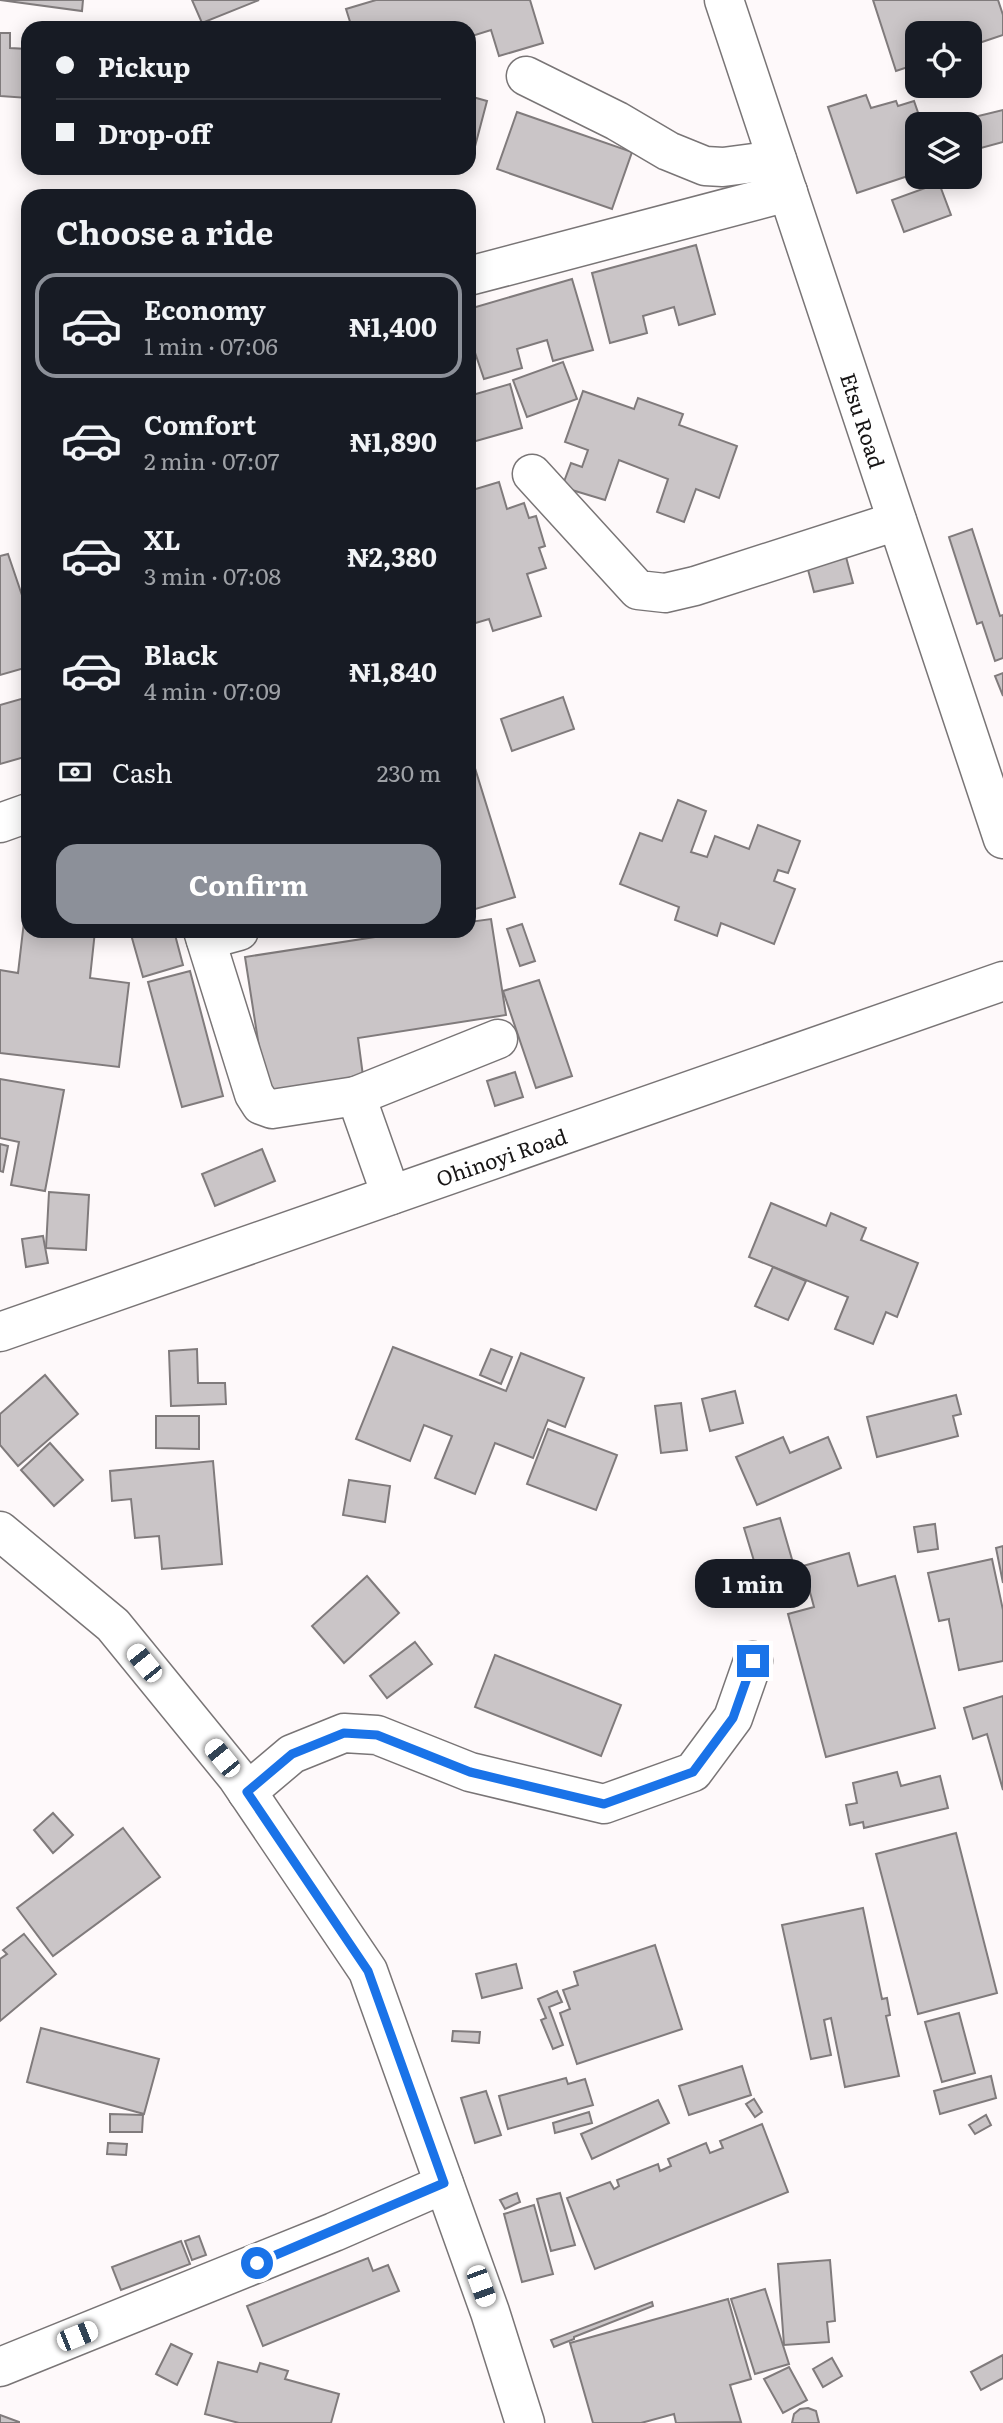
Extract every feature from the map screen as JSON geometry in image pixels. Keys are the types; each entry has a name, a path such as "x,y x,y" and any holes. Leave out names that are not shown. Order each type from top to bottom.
{"street":[{"name":"Etsu Road","path":"724,0 1003,839"},
{"path":"526,76 617,121 668,151 705,166 782,176"},
{"path":"476,274 782,176"},
{"path":"532,474 638,590 666,593 695,586 897,521"},
{"path":"0,823 21,816"},
{"path":"217,938 254,1094 261,1105 272,1109 356,1096 498,1039"},
{"name":"Ohinoyi Road","path":"0,1332 1003,981"},
{"path":"356,1096 391,1195"},
{"path":"0,1531 113,1625 247,1792 368,1971 490,2312 525,2423"},
{"path":"247,1792 292,1754 344,1733 377,1735 470,1772 604,1804 693,1772 733,1718 753,1661"},
{"path":"0,2367 334,2232 444,2183"}],"building":[{"path":"0,0 83,0 82,11"},
{"path":"192,0 259,0 207,21 201,21"},
{"path":"376,0 530,0 543,43 499,56 491,30 476,35 476,21 350,21 346,9"},
{"path":"873,0 998,0 1003,15 1003,35 982,42 982,21 905,21 905,68 896,71"},
{"path":"0,33 10,33 10,48 21,49 21,98 0,96"},
{"path":"866,95 871,108 896,101 898,106 914,101 918,112 905,112 905,177 857,193 828,107"},
{"path":"476,98 487,101 476,143"},
{"path":"1003,110 1003,142 982,148 982,115"},
{"path":"517,112 632,152 612,209 497,169"},
{"path":"922,189 941,189 951,215 904,232 892,200"},
{"path":"696,245 715,314 679,325 674,307 643,316 647,333 610,343 592,273"},
{"path":"572,279 593,350 553,361 547,340 517,349 522,368 484,379 476,356 476,307"},
{"path":"563,362 577,399 527,417 513,380"},
{"path":"510,384 522,428 476,441 476,394"},
{"path":"583,391 634,409 638,398 683,414 679,425 737,446 719,498 696,489 684,522 657,512 668,479 619,460 605,500 562,487 571,463 582,467 588,450 565,442"},
{"path":"499,482 507,509 524,503 529,518 536,516 545,546 539,548 546,568 527,574 541,616 493,631 489,619 476,623 476,489"},
{"path":"972,529 1000,616 1003,615 1003,658 995,661 982,622 977,624 949,537"},
{"path":"8,554 21,592 21,669 0,675 0,556"},
{"path":"846,557 853,583 814,592 807,566"},
{"path":"1003,673 1003,696 995,676"},
{"path":"563,697 574,729 512,751 501,719"},
{"path":"21,699 21,758 0,764 0,705"},
{"path":"476,771 515,897 476,909"},
{"path":"678,800 706,811 691,852 707,857 715,836 749,849 758,825 800,841 788,873 778,870 774,881 795,889 774,944 721,923 717,936 675,920 679,907 620,884 640,833 662,841"},
{"path":"491,919 506,1015 358,1038 363,1076 266,1092 245,957 368,938 476,938 476,921"},
{"path":"522,924 535,961 520,966 507,929"},
{"path":"22,938 94,938 90,978 129,983 119,1067 0,1053 0,970 18,973"},
{"path":"132,938 176,938 183,965 143,977"},
{"path":"190,971 223,1096 182,1107 148,982"},
{"path":"539,980 572,1076 536,1088 503,991"},
{"path":"515,1072 523,1097 495,1106 487,1081"},
{"path":"0,1079 64,1090 45,1191 11,1185 19,1142 0,1138"},
{"path":"0,1144 8,1146 3,1172 0,1171"},
{"path":"262,1149 275,1181 215,1206 202,1174"},
{"path":"49,1192 89,1195 86,1250 46,1248"},
{"path":"771,1203 826,1226 831,1213 866,1228 861,1240 918,1263 897,1317 886,1312 873,1344 835,1329 848,1297 749,1257"},
{"path":"43,1236 48,1263 26,1267 22,1239"},
{"path":"773,1267 806,1281 788,1320 755,1306"},
{"path":"393,1347 506,1391 521,1353 584,1378 565,1427 548,1420 533,1458 495,1443 475,1494 435,1478 452,1436 424,1425 410,1461 356,1439"},
{"path":"197,1349 198,1383 225,1383 226,1404 171,1406 169,1351"},
{"path":"491,1349 512,1357 501,1384 480,1375"},
{"path":"45,1375 78,1414 18,1466 0,1445 0,1414"},
{"path":"735,1391 743,1423 710,1431 702,1399"},
{"path":"956,1395 961,1414 953,1416 958,1436 877,1457 867,1417"},
{"path":"681,1403 687,1450 661,1453 655,1406"},
{"path":"156,1416 199,1416 199,1449 156,1448"},
{"path":"548,1429 617,1455 596,1510 527,1484"},
{"path":"783,1437 790,1453 828,1437 841,1468 757,1505 736,1457"},
{"path":"50,1443 83,1480 54,1506 21,1470"},
{"path":"213,1461 222,1564 162,1569 159,1536 135,1538 131,1499 112,1501 110,1471"},
{"path":"349,1480 390,1486 385,1522 343,1515"},
{"path":"780,1518 796,1573 761,1584 744,1528"},
{"path":"935,1524 938,1549 918,1552 914,1527"},
{"path":"1003,1546 1003,1583 996,1548"},
{"path":"849,1553 858,1586 895,1576 935,1728 826,1757 788,1614 814,1607 803,1566"},
{"path":"992,1559 1003,1610 1003,1661 959,1670 949,1619 939,1621 928,1573"},
{"path":"367,1576 399,1613 344,1663 312,1626"},
{"path":"415,1642 432,1664 387,1698 370,1676"},
{"path":"495,1655 621,1705 601,1756 475,1707"},
{"path":"1003,1696 1003,1790 987,1734 973,1739 964,1708"},
{"path":"897,1772 901,1786 940,1776 948,1808 864,1828 863,1822 850,1825 846,1805 857,1803 853,1783"},
{"path":"53,1813 73,1835 53,1853 34,1830"},
{"path":"123,1828 160,1877 53,1956 17,1908"},
{"path":"956,1833 997,1993 918,2014 876,1854"},
{"path":"863,1908 882,1999 887,1998 890,2015 886,2016 899,2076 845,2087 831,2018 824,2020 831,2055 811,2059 782,1925"},
{"path":"24,1934 56,1974 0,2021 0,1959 7,1954 3,1950"},
{"path":"655,1945 682,2029 577,2064 560,2013 570,2009 563,1990 578,1985 574,1972"},
{"path":"516,1964 522,1988 482,1998 476,1974"},
{"path":"557,1991 562,2002 549,2007 563,2045 553,2049 541,2020 546,2018 538,1999"},
{"path":"959,2013 975,2073 942,2082 925,2022"},
{"path":"41,2028 159,2059 144,2114 27,2082"},
{"path":"453,2031 480,2032 479,2043 452,2041"},
{"path":"742,2066 751,2095 689,2115 679,2086"},
{"path":"991,2076 996,2098 940,2114 934,2091"},
{"path":"566,2078 568,2084 585,2079 593,2105 508,2129 499,2096"},
{"path":"486,2091 501,2135 475,2143 461,2098"},
{"path":"754,2099 762,2112 755,2117 746,2104"},
{"path":"658,2100 669,2123 592,2159 581,2134"},
{"path":"589,2112 592,2123 555,2133 553,2123"},
{"path":"110,2114 143,2115 142,2132 110,2132"},
{"path":"986,2115 991,2125 975,2134 969,2125"},
{"path":"762,2124 788,2192 595,2269 567,2198 610,2182 614,2189 619,2186 617,2180 658,2164 660,2171 671,2166 668,2159 706,2143 710,2153 723,2148 720,2141"},
{"path":"108,2143 127,2144 126,2155 107,2154"},
{"path":"517,2193 520,2202 505,2209 500,2200"},
{"path":"560,2193 575,2245 551,2251 537,2199"},
{"path":"534,2205 553,2274 522,2282 504,2214"},
{"path":"199,2236 206,2255 192,2260 185,2241"},
{"path":"181,2241 190,2264 121,2290 112,2267"},
{"path":"368,2258 373,2271 388,2265 399,2291 263,2346 247,2306"},
{"path":"830,2260 835,2321 827,2322 829,2342 784,2345 778,2264"},
{"path":"765,2289 789,2364 755,2374 731,2299"},
{"path":"728,2299 751,2379 730,2385 741,2422 676,2423 674,2414 641,2423 593,2423 570,2343"},
{"path":"652,2302 653,2306 554,2347 551,2340"},
{"path":"171,2344 192,2354 177,2385 156,2374"},
{"path":"1003,2355 1003,2378 981,2390 971,2372"},
{"path":"832,2358 842,2376 823,2387 813,2369"},
{"path":"218,2362 257,2372 260,2363 288,2371 285,2379 339,2394 331,2423 239,2423 205,2414"},
{"path":"789,2367 807,2400 783,2413 764,2379"},
{"path":"800,2409 816,2411 819,2423 792,2423 794,2414"},
{"path":"0,2415 19,2422 19,2423 0,2423"}],"route":[{"path":"257,2263 444,2183 368,1971 247,1792 292,1754 344,1733 377,1735 470,1772 604,1804 693,1772 733,1718 753,1661"}]}
